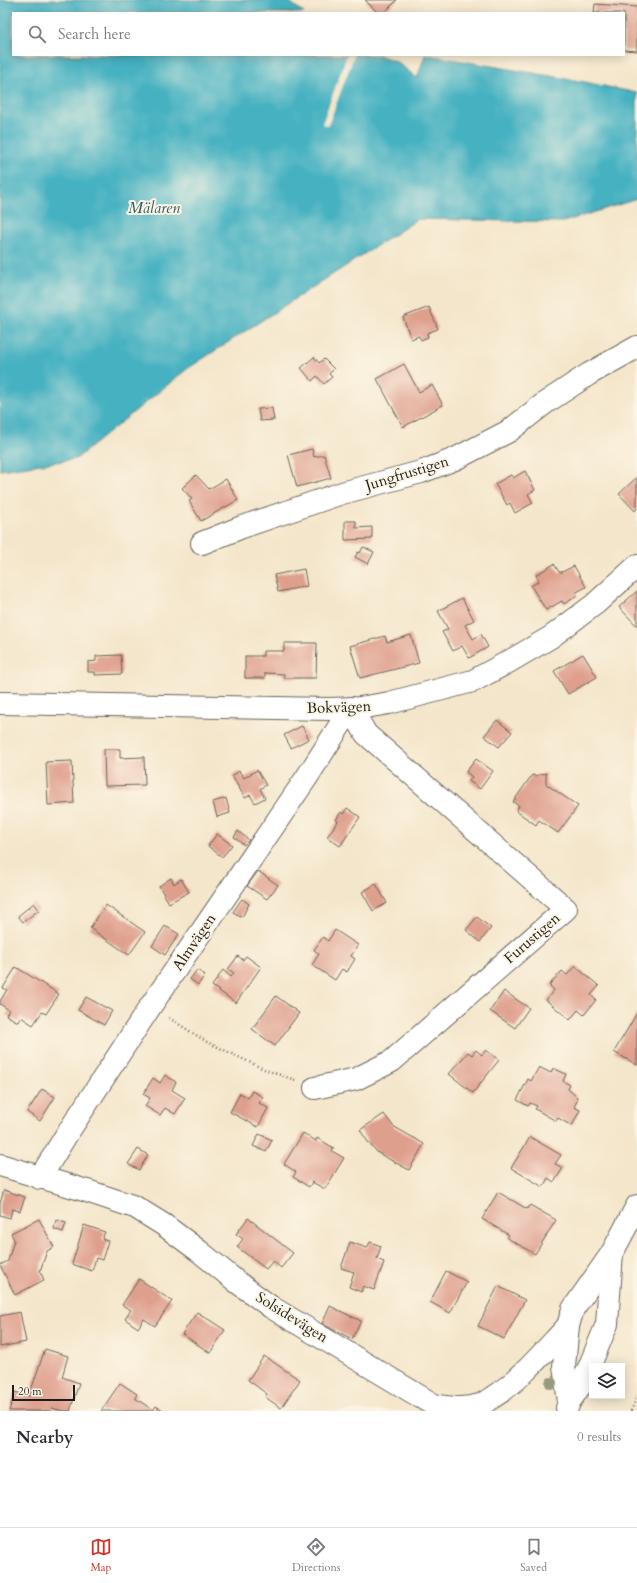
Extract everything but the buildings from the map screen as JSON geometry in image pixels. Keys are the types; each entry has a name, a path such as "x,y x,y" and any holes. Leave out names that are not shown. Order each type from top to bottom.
{"street":[{"name":"Jungfrustigen","path":"202,543 242,526 342,493 421,472 455,459 509,431 589,374 637,347"},
{"name":"Bokvägen","path":"0,703 351,708 389,703 473,681 510,661 551,637 595,604 637,566"},
{"name":"Almvägen","path":"40,1178 150,1007 351,708"},
{"name":"Furustigen","path":"315,1088 356,1079 392,1061 566,909 366,734 351,708"},
{"name":"Solsidevägen","path":"0,1165 135,1207 176,1234 271,1306 434,1405 448,1408 480,1405 518,1378 568,1326"},
{"path":"568,1406 564,1366 568,1326 573,1309 612,1253 637,1206"},
{"path":"568,1406 583,1382 607,1324 612,1253"}],"path":[{"path":"150,1007 207,1042 266,1070 315,1088"},
{"path":"631,1411 637,1396"}],"water":[{"name":"Mälaren","path":"0,0 287,0 303,12 12,12 12,56 382,56 397,62 417,78 425,56 433,56 580,81 637,93 637,199 563,222 418,219 187,369 76,459 0,470"}],"pier":[{"path":"347,56 354,56 328,126 322,124"}]}
